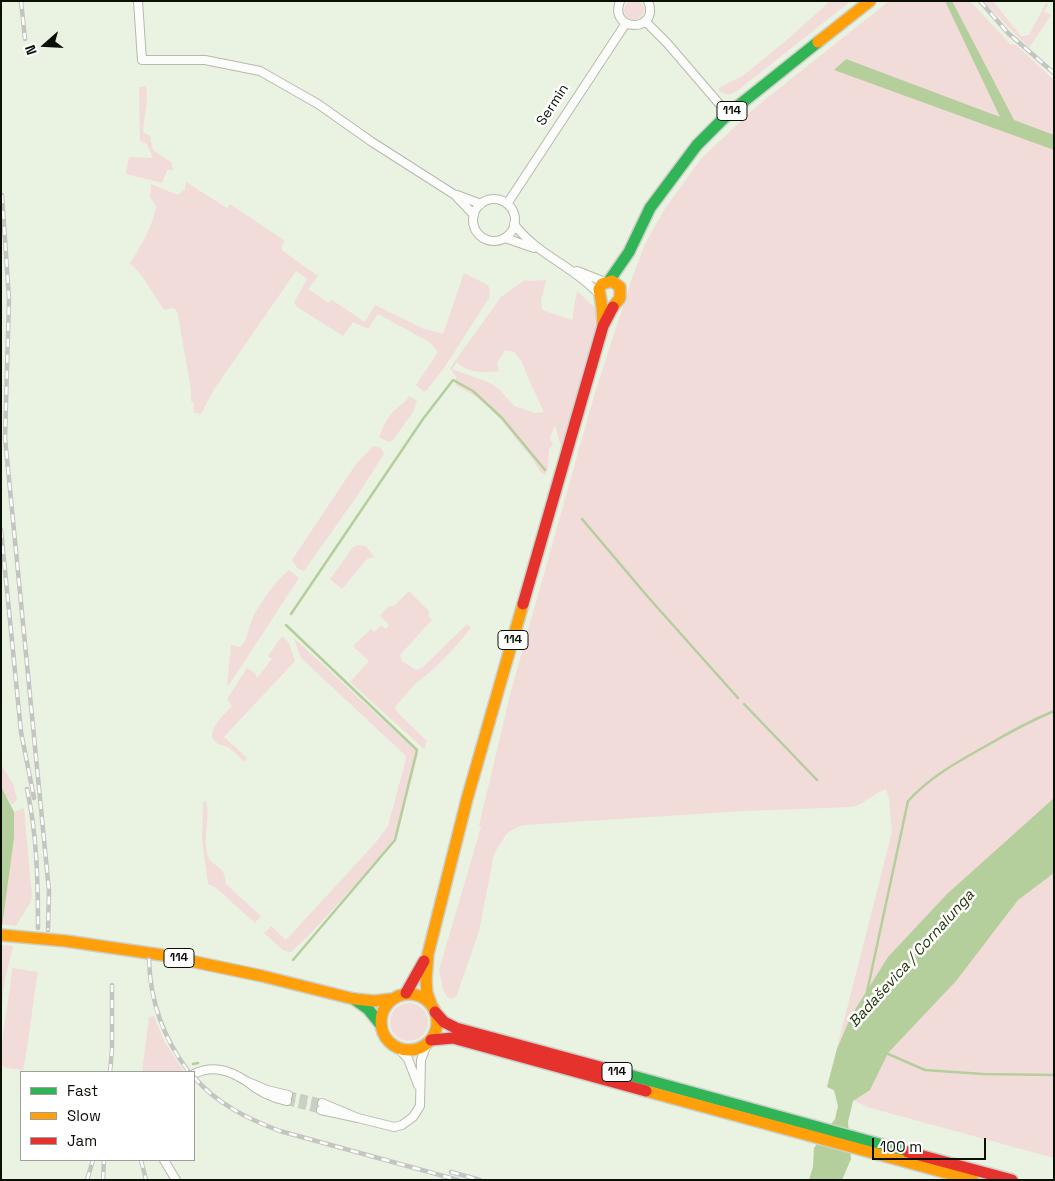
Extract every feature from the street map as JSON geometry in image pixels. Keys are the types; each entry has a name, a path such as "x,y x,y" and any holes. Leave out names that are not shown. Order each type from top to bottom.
{"main road":[{"name":"114","path":"603,326 599,287 607,282 629,252 650,208 697,146 728,114 870,1"},
{"name":"114","path":"629,252 620,287 620,298 615,303 603,326 467,799 428,954 425,977 427,994 442,1022 448,1026 859,1144 973,1180"},
{"path":"607,282 615,283 620,287"},
{"path":"600,297 608,305 615,303"},
{"name":"114","path":"1,935 66,941 162,955 262,976 354,999 374,1001 392,999 406,994 420,996 433,1008 437,1026 429,1042"},
{"name":"114","path":"406,994 428,954"},
{"name":"114","path":"354,999 368,1009 381,1025 384,1037 398,1048 404,1050 416,1049 429,1042 452,1038 803,1128"},
{"path":"381,1025 383,1011 392,999"},
{"name":"114","path":"859,1144 1012,1180"}],"street":[{"path":"138,1 142,60 205,60 260,71 318,104 372,142 455,195 481,204"},
{"path":"620,1 618,11 620,16 626,23 638,25 646,21 650,13 648,1"},
{"path":"646,21 728,114"},
{"name":"Sermin","path":"507,204 626,23"},
{"path":"455,195 474,215"},
{"path":"494,199 507,204 514,213 514,224 511,232 505,238 495,241 482,236 474,224 474,215 481,204 494,199"},
{"path":"514,224 525,238 588,283 600,297"},
{"path":"505,238 538,249"},
{"path":"564,266 607,282"},
{"path":"321,1106 382,1125 394,1127 409,1122 417,1112 421,1099 421,1060 429,1042"},
{"path":"398,1048 408,1059 420,1089"},
{"path":"195,1074 218,1069 233,1073 246,1081 288,1098"},
{"path":"165,1161 176,1180"}],"shaded area":[{"path":"630,0 638,0 644,6 644,14 638,20 630,20 624,14 624,6"},
{"path":"830,1 851,1 737,91 729,95 720,92 718,88 744,75"},
{"path":"889,1 970,1 1010,44 1016,45 1054,80 1054,1158 867,1107 827,1087 892,832 889,799 886,789 852,807 744,811 517,827 507,833 494,854 479,931 457,995 452,999 448,998 443,990 439,970 481,827 479,826 511,691 594,396 644,246 664,210 700,160 757,106"},
{"path":"983,1 993,1 1021,36 1029,35 1046,3 1048,5 1044,12 1051,15 1029,48"},
{"path":"146,86 147,103 143,132 150,136 153,150 171,162 173,170 167,170 162,183 126,174 129,157 153,158 147,144 140,141 139,87"},
{"path":"186,182 227,208 230,204 285,241 281,247 283,251 318,276 308,289 329,303 332,300 365,322 375,305 422,328 443,334 464,273 488,285 490,291 489,298 444,368 424,392 416,385 438,352 431,343 378,314 368,329 353,322 343,336 297,307 294,303 307,279 296,271 213,391 201,414 195,413 193,407 195,404 191,401 191,390 178,315 175,309 164,310 142,276 130,263 146,236 156,206 150,197 151,184 178,195 185,189"},
{"path":"525,280 546,280 541,301 542,310 572,320 577,291 592,305 601,309 563,454 555,425 550,438 553,444 549,450 548,469 545,475 539,471 534,461 493,410 475,396 455,385 456,377 450,368 501,297","holes":["505,350 514,352 522,362 544,412 535,413 514,406 499,389 488,382 452,369 457,362 471,371 499,371 497,363"]},
{"path":"409,396 417,401 413,412 393,440 389,442 379,437 391,414"},
{"path":"373,446 381,448 384,454 304,571 298,569 292,560 356,464"},
{"path":"358,545 366,546 374,557 367,559 342,589 330,579 353,547"},
{"path":"289,570 299,578 227,686 231,645 240,647 243,644 254,615 262,601 278,580"},
{"path":"409,591 430,612 428,615 432,620 400,655 402,661 416,670 422,668 467,624 471,628 435,668 416,683 395,707 397,712 427,741 424,749 350,682 369,661 353,646 371,629 374,632 381,625 386,629 389,625 380,615 389,606 394,606"},
{"path":"282,636 289,643 295,661 224,737 247,758 244,762 231,749 218,744 213,739 212,734 220,718 232,706 227,699 247,668 255,673 257,678 272,659 268,656"},
{"path":"294,638 418,755 399,829 387,850 291,952 284,951 264,933 271,926 286,940 376,842 388,826 406,759 406,756 301,658"},
{"path":"1,764 14,786 17,800 12,805 1,786"},
{"path":"206,801 208,815 206,849 208,856 223,872 226,884 261,916 255,923 216,888 208,884 202,839 203,802"},
{"path":"24,808 32,895 30,903 16,926 1,924 14,838 14,812"},
{"path":"1,945 13,946 5,979 1,1013"},
{"path":"12,968 38,972 23,1070 7,1068 1,1065 2,1040"},
{"path":"409,1003 423,1008 428,1022 423,1036 409,1041 395,1036 390,1022 395,1008"},
{"path":"154,1016 164,1041 183,1071 142,1071 149,1017"}],"water":[{"path":"945,1 952,1 1014,120 1054,135 1054,150 834,70 846,59 1000,117"},
{"path":"1,786 14,812 14,838 1,934"},
{"name":"Badaševica / Cornalunga","path":"1054,798 1054,873 1018,900 956,981 888,1053 870,1090 853,1101 848,1122 851,1159 842,1180 809,1180 813,1167 814,1148 835,1119 838,1106 834,1090 827,1087 837,1049 851,1016 888,957 947,894"}],"waterway":[{"path":"291,614 423,419 453,380 473,391 502,418 545,470"},
{"path":"582,519 738,698"},
{"path":"286,625 417,750 395,840 293,960"},
{"path":"744,704 817,780"},
{"name":"Badaševica / Cornalunga","path":"867,992 908,801 916,792 954,764 1011,732 1054,711"},
{"path":"886,1053 925,1070 983,1074 1054,1075"},
{"path":"193,1064 198,1063"}],"tunnel":[{"path":"288,1095 322,1103"},
{"path":"287,1101 321,1110"}],"railway":[{"path":"21,1 25,39"},
{"path":"980,1 1008,33 1054,73"},
{"path":"2,195 9,299 5,438 49,891 48,930"},
{"path":"1,530 21,732 34,798"},
{"path":"27,789 35,841 38,928"},
{"path":"149,959 155,1005 165,1033 188,1071"},
{"path":"110,1071 112,985"},
{"path":"195,1078 203,1087 234,1110 280,1131 458,1180"},
{"path":"87,1180 93,1161"},
{"path":"103,1180 104,1161"},
{"path":"141,1161 146,1180"},
{"path":"451,1172 480,1180"}],"traffic: fast":[{"path":"609,281 629,252 650,208 697,145 728,114 818,42"},
{"path":"354,999 368,1009 381,1025"},
{"path":"622,1073 908,1152"}],"traffic: slow":[{"path":"818,42 870,1"},
{"path":"603,326 599,289 602,284 612,281 620,287 620,298 613,307"},
{"path":"431,1004 427,993 426,981 428,954 467,799 523,604"},
{"path":"1,935 66,941 162,955 262,976 354,999 374,1001 392,999"},
{"path":"403,994 415,994 425,998 433,1006 437,1022 433,1038 425,1046 415,1050 403,1050 393,1046 385,1038 381,1028 381,1016 385,1006 393,998 403,994"},
{"path":"646,1091 973,1180"}],"traffic: jam":[{"path":"523,604 603,326 613,307"},
{"path":"406,993 424,961"},
{"path":"435,1012 444,1022 456,1028 622,1073"},
{"path":"431,1040 453,1038 646,1091"},
{"path":"908,1152 1012,1180"}]}
